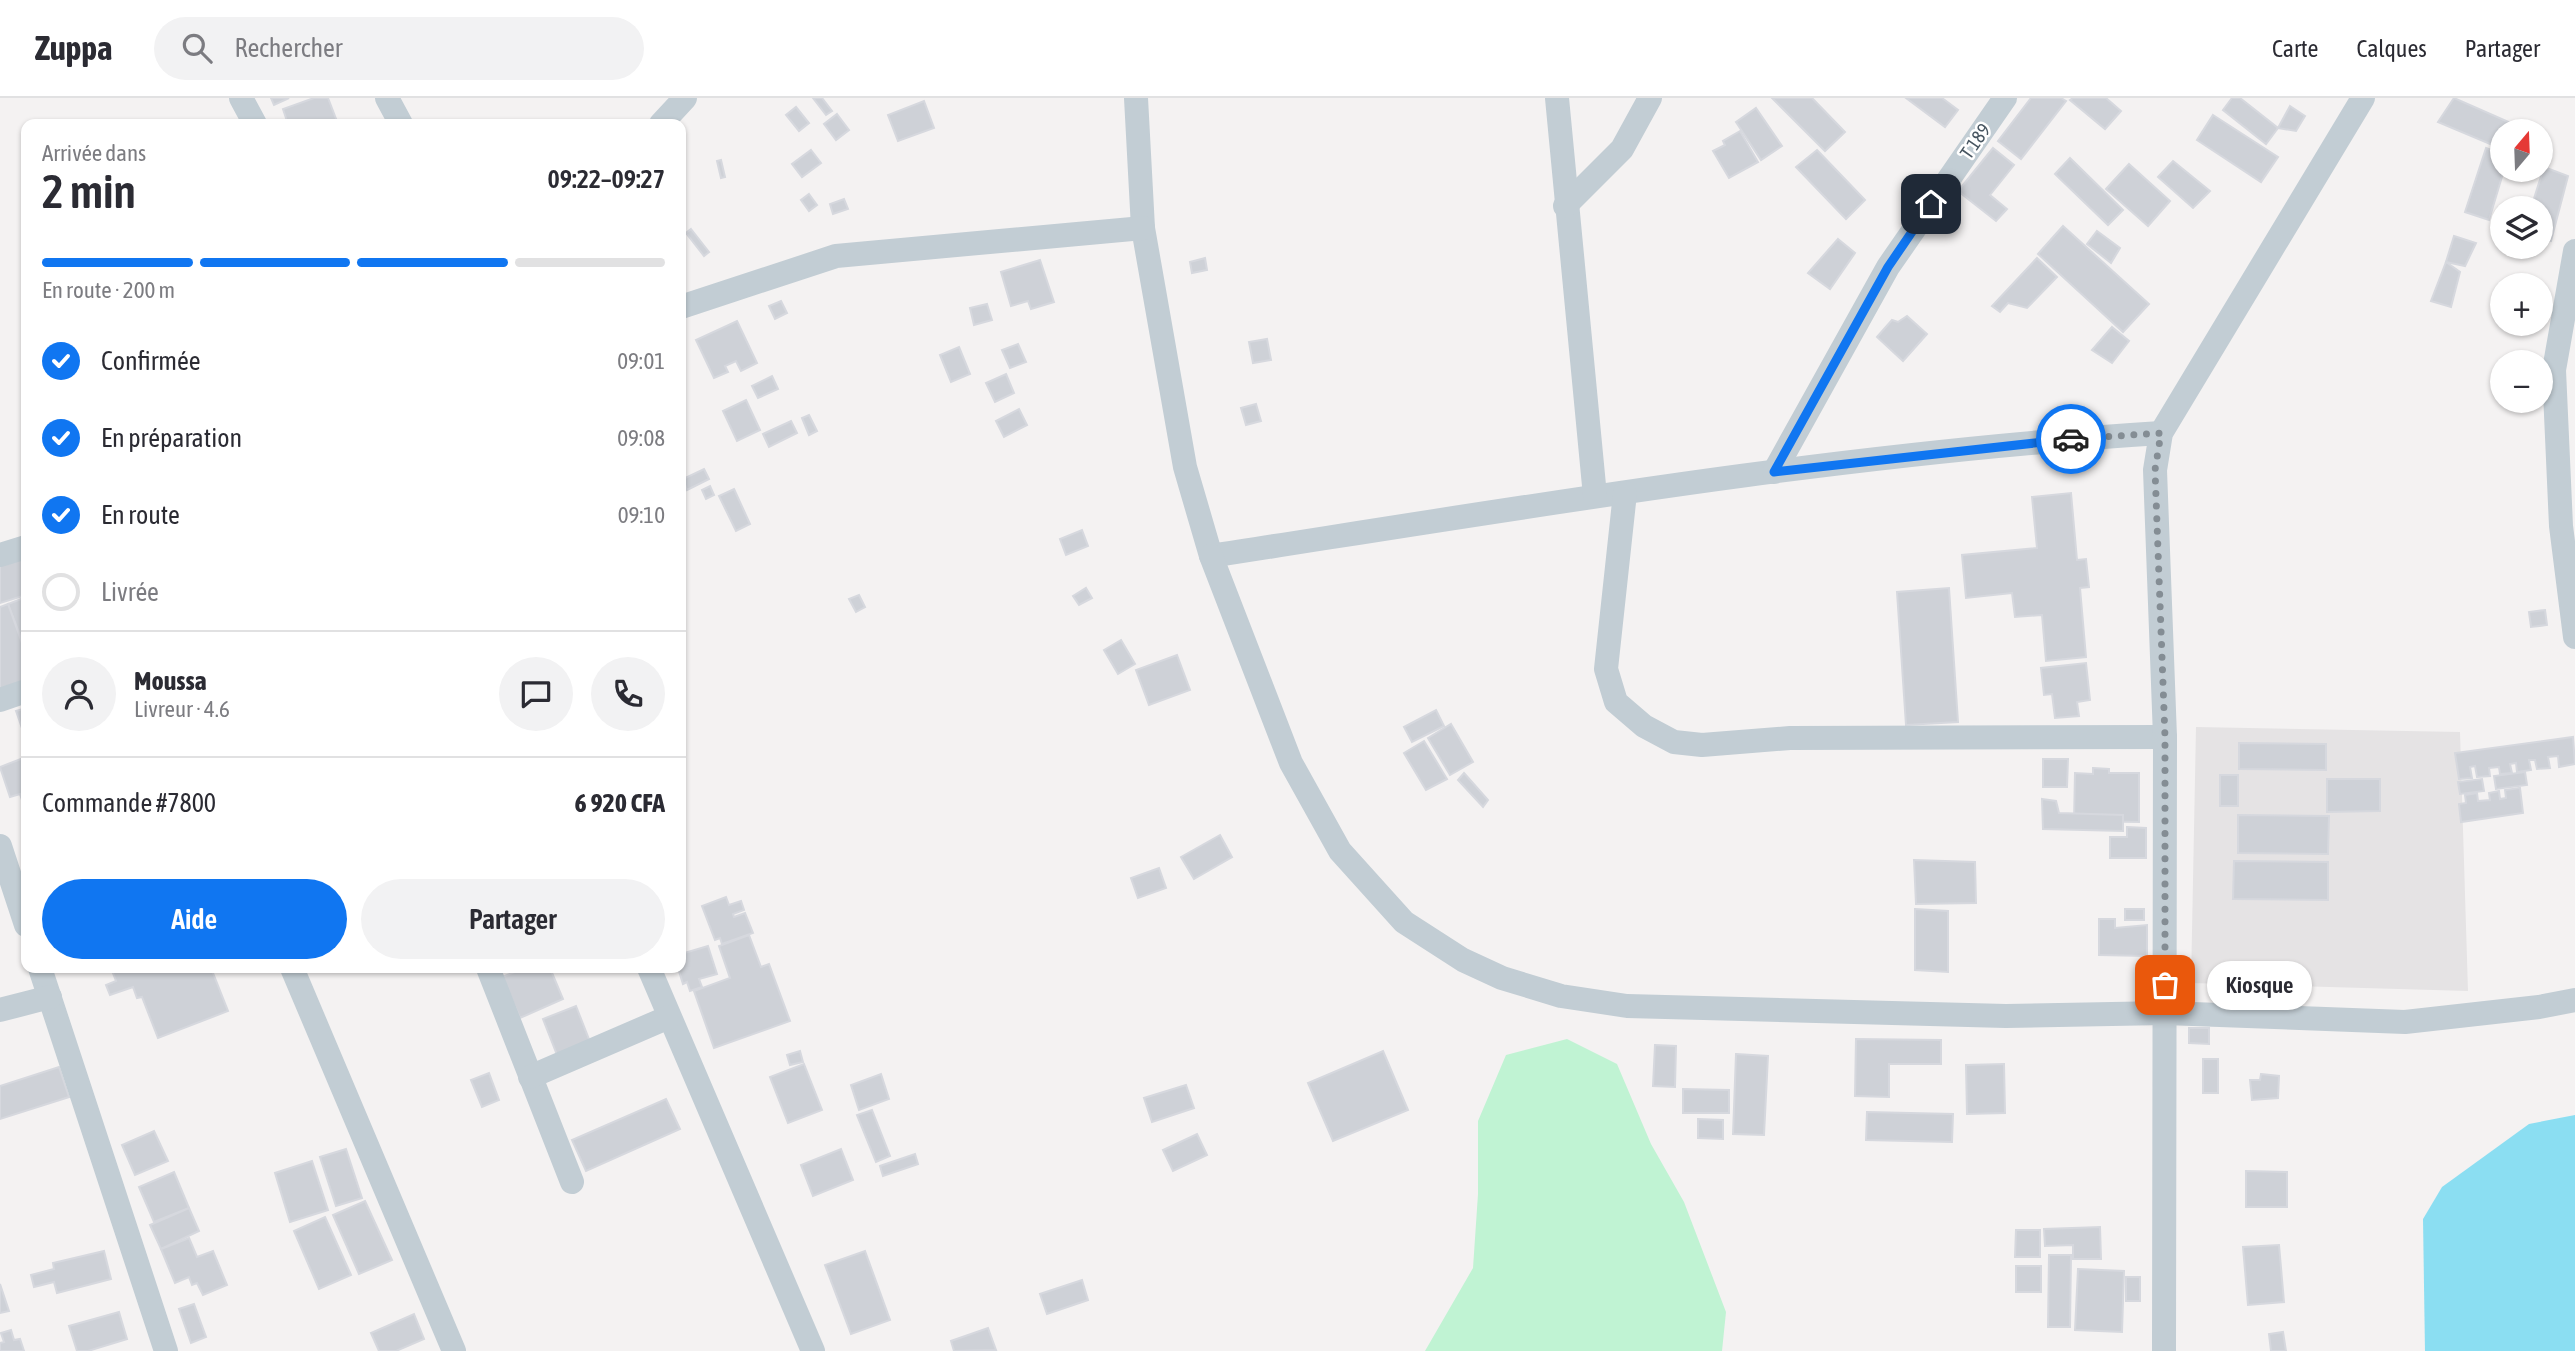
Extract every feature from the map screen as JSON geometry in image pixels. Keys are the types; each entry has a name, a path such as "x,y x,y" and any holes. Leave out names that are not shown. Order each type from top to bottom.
{"street":[{"path":"241,98 252,119"},
{"path":"387,98 398,119"},
{"path":"666,119 685,98"},
{"path":"1136,98 1143,228 1185,467 1210,556 1291,763 1340,851 1404,922 1463,960 1502,978 1561,996 1627,1006 2006,1016 2165,1013 2404,1023 2539,1007 2575,1000"},
{"path":"1557,98 1565,206 1573,253 1595,496"},
{"path":"1565,206 1622,149 1650,98"},
{"name":"T 189","path":"1774,472 1888,267 2005,98"},
{"path":"2168,1345 2165,737 2155,470 2161,433 2363,98"},
{"path":"686,305 836,256 1143,228"},
{"path":"2575,251 2554,370 2561,526 2575,637"},
{"path":"1210,556 1595,496 1774,472 2089,437 2161,433"},
{"path":"1625,493 1606,669 1616,702 1644,726 1674,741 1702,745 1790,738 2165,737"},
{"path":"0,555 21,549"},
{"path":"0,700 21,693"},
{"path":"0,846 21,910"},
{"path":"42,973 166,1351"},
{"path":"294,973 454,1351"},
{"path":"490,973 572,1182"},
{"path":"651,973 812,1351"},
{"path":"0,1010 50,997"},
{"path":"530,1077 669,1017"}],"shaded area":[{"path":"2196,727 2460,732 2468,991 2191,983"}],"green space":[{"path":"1567,1039 1617,1064 1651,1144 1684,1202 1726,1312 1722,1351 1425,1351 1473,1268 1478,1194 1478,1121 1506,1055"}],"water":[{"path":"2575,1115 2575,1351 2425,1351 2423,1219 2442,1187 2529,1124"}],"building":[{"path":"271,98 289,98 274,105"},
{"path":"314,98 328,98 336,119 286,119 283,109"},
{"path":"813,98 822,98 832,111 826,115"},
{"path":"1772,98 1812,98 1845,132 1825,151"},
{"path":"1906,98 1942,98 1958,110 1945,127"},
{"path":"2031,98 2061,98 2066,101 2021,159 1998,141"},
{"path":"2106,98 2121,111 2105,129 2070,100"},
{"path":"2232,98 2240,98 2278,128 2266,144 2223,110"},
{"path":"2454,98 2502,119 2490,119 2490,144 2438,122"},
{"path":"924,101 934,128 898,141 888,115"},
{"path":"2290,106 2305,116 2296,131 2278,128"},
{"path":"796,107 809,123 799,131 786,115"},
{"path":"1756,108 1782,146 1761,160 1736,122"},
{"path":"837,114 849,130 836,140 824,124"},
{"path":"2213,115 2278,157 2261,182 2197,140"},
{"path":"1740,131 1758,162 1729,178 1713,151 1725,145 1723,141"},
{"path":"1993,148 2014,165 1990,195 2007,209 1996,221 1958,191"},
{"path":"2486,148 2490,150 2490,182 2500,182 2496,196 2490,196 2489,220 2465,212"},
{"path":"811,150 821,163 802,177 792,164"},
{"path":"1817,150 1865,200 1846,219 1796,167"},
{"path":"2070,158 2123,210 2108,225 2055,174"},
{"path":"721,160 725,177 721,178 717,161"},
{"path":"2173,161 2210,191 2193,208 2158,177"},
{"path":"2129,164 2170,201 2148,226 2106,189"},
{"path":"2553,170 2568,176 2553,233 2553,196 2535,196 2539,182 2553,182"},
{"path":"809,194 817,205 809,211 801,200"},
{"path":"844,199 848,209 833,214 830,204"},
{"path":"2063,226 2149,304 2123,332 2038,254"},
{"path":"691,229 709,252 704,256 686,233"},
{"path":"2097,231 2120,248 2111,263 2087,244"},
{"path":"2454,236 2476,243 2465,266 2446,262"},
{"path":"1838,239 1855,253 1830,289 1808,273"},
{"path":"1205,258 1207,270 1192,273 1190,262"},
{"path":"2037,258 2057,277 2027,308 2008,303 2000,312 1992,306"},
{"path":"1040,260 1054,302 1031,309 1028,301 1011,306 1001,272"},
{"path":"2446,262 2460,272 2451,307 2431,301"},
{"path":"781,301 787,313 775,319 769,306"},
{"path":"987,304 992,320 974,325 970,308"},
{"path":"1907,316 1927,334 1903,361 1877,337 1892,320 1898,322"},
{"path":"737,321 757,363 741,371 736,361 725,366 728,372 714,378 696,340"},
{"path":"2112,327 2129,341 2112,363 2092,350"},
{"path":"1267,339 1271,360 1253,363 1249,342"},
{"path":"1018,344 1026,362 1010,368 1002,350"},
{"path":"959,347 970,374 951,382 940,355"},
{"path":"1006,374 1014,393 995,402 986,383"},
{"path":"772,376 778,389 758,398 752,386"},
{"path":"746,400 760,430 737,441 723,411"},
{"path":"1256,404 1261,421 1246,425 1241,408"},
{"path":"1019,409 1027,425 1004,437 996,421"},
{"path":"809,415 817,431 809,435 802,418"},
{"path":"791,421 797,433 769,447 763,434"},
{"path":"704,469 709,479 687,490 686,478"},
{"path":"710,486 714,495 706,499 702,490"},
{"path":"734,489 750,524 736,531 719,496"},
{"path":"2071,493 2077,560 2086,559 2089,587 2080,588 2086,657 2046,661 2042,615 2015,617 2012,593 1966,598 1962,555 2037,548 2032,497"},
{"path":"1082,530 1088,546 1066,555 1060,539"},
{"path":"21,558 21,597 0,603 0,565"},
{"path":"1086,588 1092,598 1079,605 1073,596"},
{"path":"1949,588 1958,722 1906,725 1897,592"},
{"path":"859,595 865,607 856,612 849,599"},
{"path":"21,599 21,638 8,604"},
{"path":"8,604 21,640 21,683 0,690 0,607"},
{"path":"2545,610 2547,625 2531,627 2529,612"},
{"path":"1121,640 1135,664 1118,674 1104,650"},
{"path":"1177,655 1190,690 1149,705 1136,670"},
{"path":"2086,663 2090,700 2077,702 2079,716 2055,718 2052,694 2044,695 2041,668"},
{"path":"21,710 21,725 16,711"},
{"path":"1436,710 1444,726 1412,742 1404,727"},
{"path":"1451,724 1473,762 1450,775 1428,738"},
{"path":"2573,737 2575,764 2559,767 2558,756 2548,757 2550,768 2537,769 2535,760 2529,760 2531,770 2517,772 2516,763 2510,764 2512,773 2500,774 2499,767 2489,768 2490,776 2477,777 2475,766 2470,767 2472,778 2459,779 2455,753"},
{"path":"1424,741 1447,779 1426,790 1404,753"},
{"path":"2239,743 2326,744 2326,770 2239,769"},
{"path":"21,759 21,797 20,794 10,797 0,767"},
{"path":"2043,759 2068,759 2067,787 2043,787"},
{"path":"2093,768 2109,769 2109,773 2139,773 2139,822 2074,821 2075,773 2093,774"},
{"path":"2525,772 2527,785 2496,789 2494,776"},
{"path":"1464,773 1488,800 1483,807 1458,780"},
{"path":"2220,775 2238,775 2238,806 2220,806"},
{"path":"2327,779 2380,779 2380,811 2327,812"},
{"path":"2482,779 2484,791 2460,794 2458,782"},
{"path":"2520,788 2523,813 2461,822 2459,804 2466,803 2465,795 2477,793 2478,801 2490,800 2489,793 2499,791 2500,799 2506,798 2505,790"},
{"path":"2042,799 2056,801 2059,813 2123,815 2123,831 2043,829"},
{"path":"2238,815 2329,816 2328,854 2238,853"},
{"path":"2127,827 2146,828 2146,858 2110,858 2110,837 2127,837"},
{"path":"1220,835 1232,857 1194,879 1181,857"},
{"path":"1914,860 1975,862 1976,903 1916,904"},
{"path":"2234,861 2328,862 2328,900 2233,899"},
{"path":"1159,868 1166,888 1138,898 1131,878"},
{"path":"726,897 729,905 741,901 744,910 733,914 734,917 745,913 753,933 722,944 720,938 715,940 702,906"},
{"path":"1915,909 1948,911 1948,972 1915,970"},
{"path":"2125,909 2144,909 2144,920 2125,920"},
{"path":"2099,919 2115,919 2115,928 2147,925 2147,956 2099,955"},
{"path":"749,935 761,967 769,964 790,1021 714,1048 694,991 730,978 719,946"},
{"path":"708,946 717,974 699,979 702,987 690,991 687,982 683,984 680,973 686,973 686,953"},
{"path":"113,973 213,973 228,1011 158,1038 142,997 137,998 133,987 110,995 106,985 116,981"},
{"path":"512,973 552,973 563,999 520,1018 502,977"},
{"path":"576,1006 592,1047 559,1060 543,1019"},
{"path":"2189,1028 2209,1028 2209,1044 2189,1043"},
{"path":"1856,1039 1941,1040 1941,1064 1889,1064 1889,1097 1855,1096"},
{"path":"1655,1045 1676,1046 1675,1087 1653,1086"},
{"path":"800,1051 803,1062 790,1065 787,1055"},
{"path":"1383,1051 1408,1110 1333,1141 1308,1083"},
{"path":"1736,1054 1768,1056 1764,1135 1733,1134"},
{"path":"2203,1059 2218,1059 2218,1093 2203,1093"},
{"path":"804,1064 822,1110 788,1123 770,1077"},
{"path":"2004,1064 2005,1113 1967,1114 1966,1065"},
{"path":"59,1067 69,1097 0,1119 0,1086"},
{"path":"489,1073 499,1100 482,1107 471,1080"},
{"path":"881,1074 889,1099 859,1110 851,1085"},
{"path":"2261,1074 2279,1076 2278,1098 2252,1100 2250,1080 2260,1080"},
{"path":"1186,1085 1194,1108 1152,1122 1144,1098"},
{"path":"1683,1089 1729,1090 1729,1113 1683,1113"},
{"path":"666,1099 680,1129 586,1171 572,1140"},
{"path":"872,1110 890,1156 876,1162 857,1115"},
{"path":"1867,1112 1953,1114 1952,1142 1866,1140"},
{"path":"1698,1119 1723,1120 1723,1139 1698,1138"},
{"path":"154,1131 168,1161 135,1175 122,1145"},
{"path":"1197,1134 1207,1155 1173,1171 1163,1150"},
{"path":"346,1149 362,1198 336,1206 320,1157"},
{"path":"841,1149 853,1180 813,1196 801,1165"},
{"path":"915,1154 918,1164 883,1176 880,1166"},
{"path":"312,1161 328,1210 290,1222 275,1173"},
{"path":"2246,1171 2287,1172 2287,1207 2246,1207"},
{"path":"174,1172 189,1208 154,1222 139,1187"},
{"path":"365,1201 392,1260 359,1274 333,1215"},
{"path":"189,1208 199,1231 161,1249 150,1225"},
{"path":"325,1217 351,1275 319,1289 294,1231"},
{"path":"2100,1227 2101,1259 2073,1259 2073,1245 2045,1246 2044,1229"},
{"path":"2016,1230 2040,1230 2040,1257 2015,1257"},
{"path":"189,1238 197,1257 213,1251 227,1285 203,1295 197,1283 192,1285 189,1277 175,1283 161,1249"},
{"path":"2279,1245 2284,1302 2248,1305 2243,1247"},
{"path":"104,1251 111,1279 57,1293 54,1282 34,1287 31,1275 54,1269 53,1263"},
{"path":"865,1251 890,1320 851,1334 825,1265"},
{"path":"2049,1255 2071,1255 2070,1327 2048,1327"},
{"path":"2016,1266 2041,1266 2041,1292 2016,1292"},
{"path":"2078,1269 2124,1271 2122,1332 2075,1330"},
{"path":"2126,1277 2140,1277 2140,1301 2126,1301"},
{"path":"1082,1280 1088,1300 1047,1314 1040,1294"},
{"path":"0,1284 9,1311 0,1313"},
{"path":"194,1304 206,1337 191,1343 179,1309"},
{"path":"119,1312 127,1339 88,1351 77,1351 69,1326"},
{"path":"414,1314 424,1339 396,1351 379,1351 371,1333"},
{"path":"988,1328 996,1350 954,1351 951,1341"},
{"path":"11,1330 14,1340 20,1339 24,1351 0,1351 0,1343 4,1342 1,1333"},
{"path":"2283,1332 2286,1351 2271,1351 2269,1334"}],"way so far":[{"path":"2071,439 2161,433 2155,470 2165,737 2165,985"}],"place":[{"name":"Kiosque","path":"2165,985"}],"route":[{"path":"1931,204 1888,267 1774,472 2071,439"}]}
